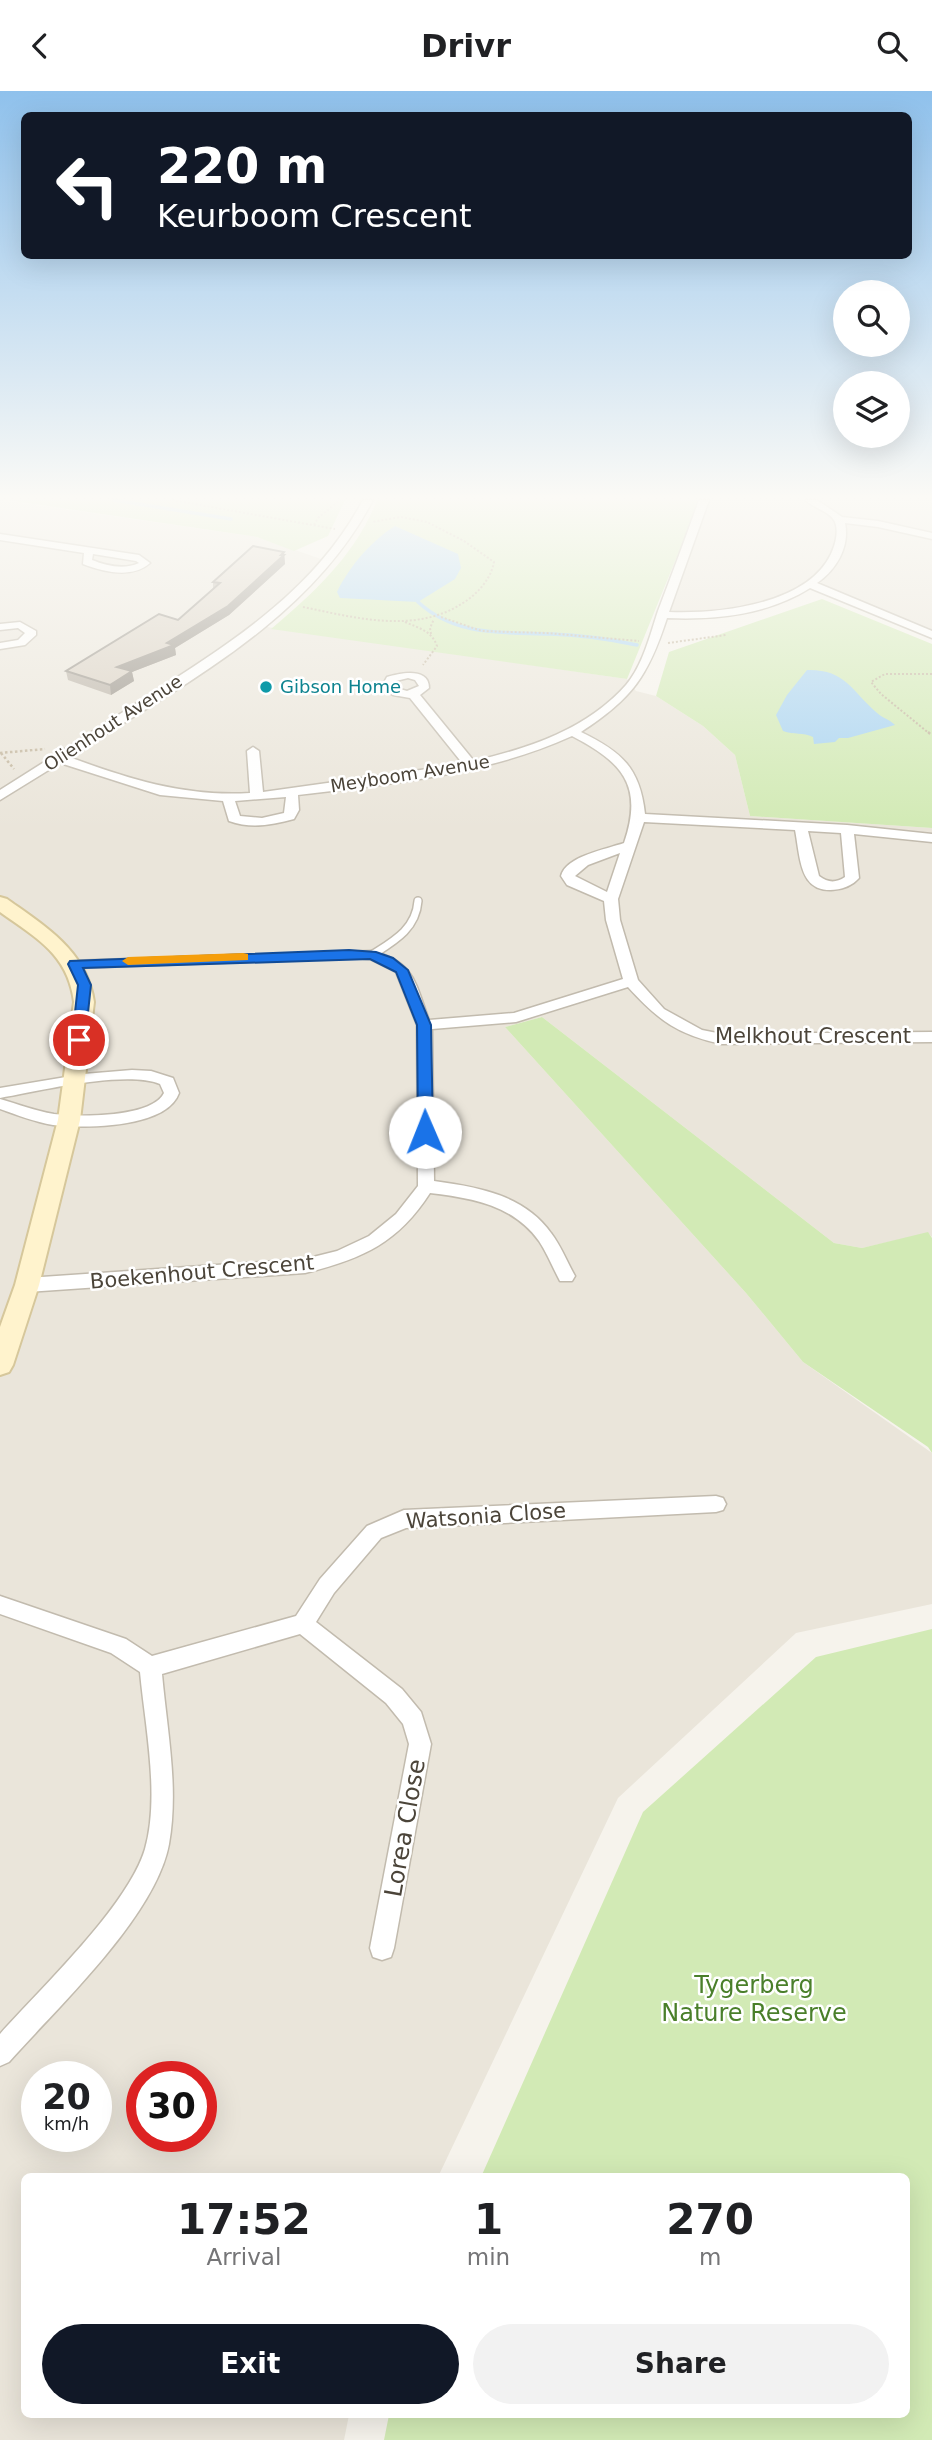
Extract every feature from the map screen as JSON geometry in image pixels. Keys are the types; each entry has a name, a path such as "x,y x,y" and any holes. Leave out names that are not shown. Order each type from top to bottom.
{"street":[{"name":"Olienhout Avenue","path":"0,796 232,647 279,610"},
{"name":"Meyboom Avenue","path":"58,758 146,788 175,794 228,798 292,793 471,765 524,751 573,731 610,706 630,687 653,643 665,610"},
{"path":"663,615 722,614 740,610"},
{"path":"871,610 932,635"},
{"path":"0,627 20,625 32,633 21,643 0,646"},
{"path":"414,676 426,683 423,689 413,694 394,693 386,685 396,677 414,676"},
{"path":"413,694 471,765"},
{"name":"Melkhout Crescent","path":"573,731 604,748 621,762 631,778 639,818 611,899 613,921 631,981 659,1012 698,1034 722,1038 932,1037"},
{"path":"253,751 257,796"},
{"path":"228,798 234,818 258,822 289,816 293,810 292,793"},
{"path":"639,818 847,829 932,838"},
{"path":"800,826 809,871 818,883 839,886 852,878 847,829"},
{"path":"611,899 572,882 568,876 569,871 583,862 630,845"},
{"path":"0,902 52,942 75,964 84,985 69,1120 26,1285 0,1365"},
{"path":"75,964 335,954 372,955 388,961 401,970 424,1025 426,1186 476,1193 506,1203 517,1210 546,1236 566,1276"},
{"path":"424,1025 516,1017 631,981"},
{"path":"0,1093 72,1080 156,1075 166,1080 171,1086 172,1094 169,1102 152,1112 69,1120 52,1119 0,1104"},
{"name":"Boekenhout Crescent","path":"26,1285 306,1266 344,1258 371,1244 392,1228 414,1207 426,1186"},
{"name":"Watsonia Close","path":"303,1624 327,1586 374,1532 404,1519 716,1504"},
{"path":"0,1605 118,1646 150,1667 303,1624"},
{"name":"Lorea Close","path":"303,1624 394,1696 413,1719 420,1744 382,1948"},
{"path":"0,2053 112,1925 142,1883 156,1850 162,1807 150,1667"}],"lane":[{"path":"372,955 413,925 419,912 418,901"}],"path":[{"path":"316,610 403,621 441,617 453,610"},
{"path":"441,617 482,631 547,633 653,643 676,643 726,635"},
{"path":"414,676 437,646 430,628 434,618"},
{"path":"403,621 431,633"},
{"path":"932,674 886,674 871,682 881,694 932,735"},
{"path":"1,753 47,749"},
{"path":"1,753 15,769"}],"shaded area":[{"path":"0,610 277,610 260,626 627,679 636,691 656,696 703,726 735,755 750,816 932,828 932,1237 928,1233 862,1248 834,1243 542,1017 505,1027 746,1293 803,1362 932,1453 932,1604 796,1633 618,1798 440,2173 21,2173 21,2418 348,2418 344,2440 0,2440"},
{"path":"665,610 744,610 743,610 663,615"},
{"path":"873,610 932,610 932,634"}],"green space":[{"path":"293,610 655,610 627,679 271,629"},
{"path":"791,610 848,610 932,644 932,828 750,816 735,755 703,726 656,696 669,652"},
{"path":"542,1017 834,1243 862,1248 928,1232 932,1238 932,1453 928,1447 803,1362 746,1293 505,1027"},
{"name":"Tygerberg Nature Reserve","path":"932,1629 932,2440 384,2440 388,2418 910,2418 910,2173 483,2173 643,1812 816,1657"}],"water":[{"path":"807,670 839,677 878,714 895,725 839,738 835,742 814,744 813,737 783,731 776,715 787,695"}],"building":[{"path":"190,610 222,610 167,643 174,645 117,667 132,671 110,685 66,671 159,614 178,620"}],"waterway":[{"path":"428,610 448,621 481,630 573,635 637,645"}],"slow traffic":[{"path":"128,961 243,957"}],"place":[{"name":"Gibson Home","path":"266,687"}],"route":[{"path":"79,1040 84,985 75,964 372,955 401,970 409,983 424,1025 425,1132"}]}
